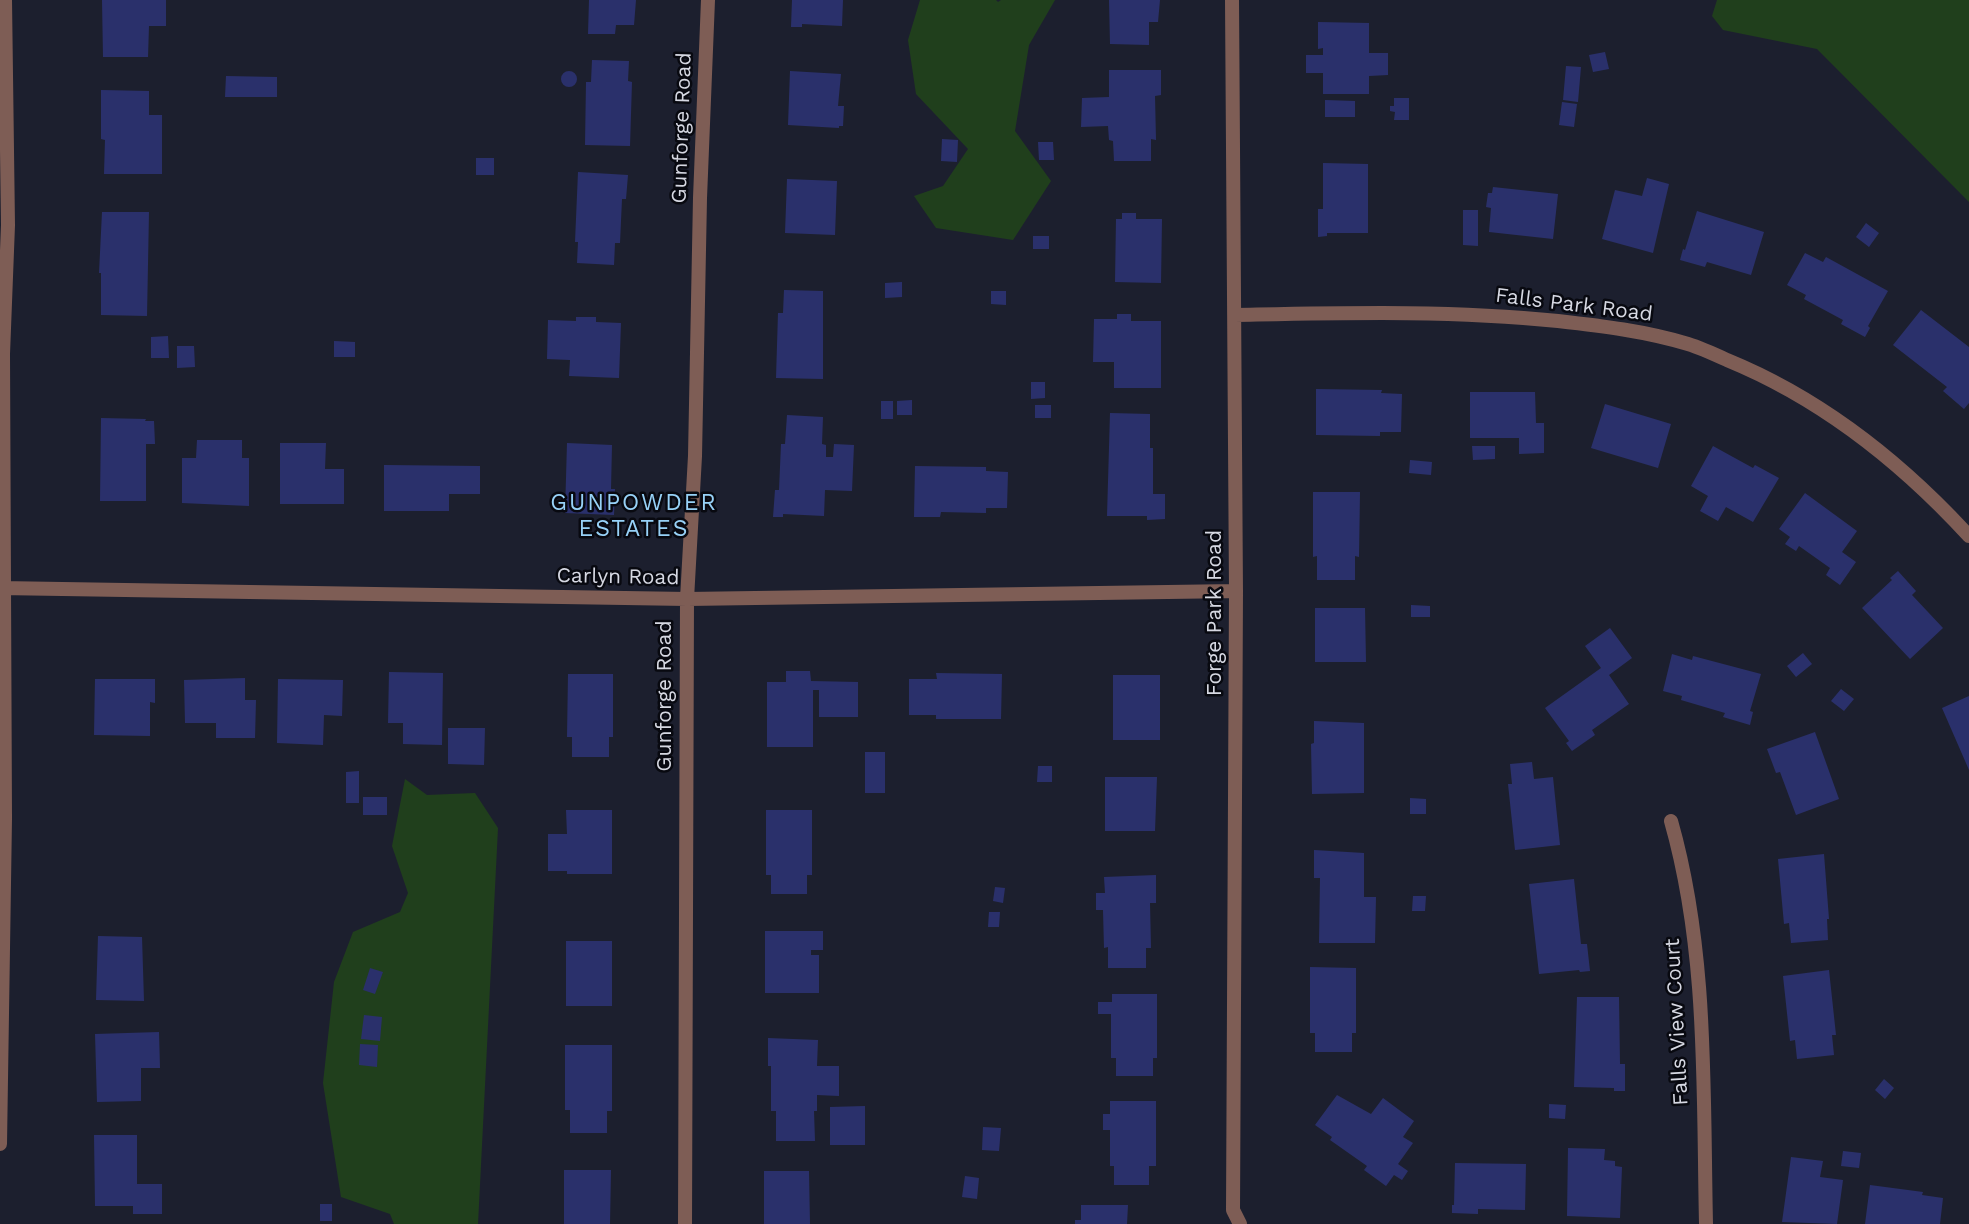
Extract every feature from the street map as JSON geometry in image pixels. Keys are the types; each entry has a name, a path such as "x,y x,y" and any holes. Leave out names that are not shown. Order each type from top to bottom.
{"street":[{"path":"0,1144 5,818 1,588 3,354 8,225 5,0"},
{"name":"Gunforge Road","path":"685,1224 687,599 695,456 700,198 708,0"},
{"name":"Forge Park Road","path":"1232,0 1236,591 1233,1210 1240,1224"},
{"name":"Falls Park Road","path":"1235,315 1492,314 1626,329 1690,344 1752,370 1817,406 1887,457 1969,536"},
{"name":"Carlyn Road","path":"1,588 687,599 1236,591"},
{"name":"Falls View Court","path":"1671,821 1685,868 1700,1001 1706,1224"}],"green space":[{"path":"920,0 1055,0 1029,45 1015,131 1051,181 1013,240 936,228 914,196 943,186 968,149 916,94 908,40"},
{"path":"1717,0 1969,0 1969,202 1817,49 1723,30 1712,16"},
{"path":"405,779 427,795 475,793 498,828 478,1224 394,1224 390,1214 341,1197 323,1083 334,982 353,932 400,912 408,893 392,846"}],"building":[{"path":"102,0 166,0 166,26 149,26 148,57 103,57"},
{"path":"589,0 636,0 634,25 616,25 615,34 588,34"},
{"path":"792,0 843,0 842,26 802,24 802,27 791,27"},
{"path":"1109,0 1160,0 1158,22 1149,22 1149,45 1110,44"},
{"path":"1318,22 1369,23 1369,53 1388,53 1388,75 1369,76 1369,94 1323,94 1323,73 1306,73 1306,55 1323,55 1323,48 1318,49"},
{"path":"1605,52 1609,69 1593,72 1589,55"},
{"path":"592,60 629,61 628,81 632,82 630,146 585,145 586,82 591,82"},
{"path":"1566,66 1581,67 1578,102 1563,100"},
{"path":"1109,70 1161,70 1161,95 1155,96 1156,140 1151,139 1151,161 1114,161 1113,141 1109,140 1108,126 1081,127 1082,98 1109,97"},
{"path":"566,71 572,71 577,79 575,85 566,87 561,82 561,76"},
{"path":"790,71 841,74 838,106 844,106 843,126 788,125"},
{"path":"226,76 277,77 277,97 225,97"},
{"path":"101,90 149,91 149,115 162,115 162,174 104,174 105,140 101,139"},
{"path":"1394,98 1409,98 1409,120 1394,120 1395,112 1390,111 1390,106 1394,106"},
{"path":"1325,100 1355,101 1355,117 1325,117"},
{"path":"1562,102 1577,104 1574,127 1559,125"},
{"path":"942,139 958,140 957,162 941,161"},
{"path":"1038,142 1053,142 1054,160 1039,160"},
{"path":"476,158 494,158 494,175 476,175"},
{"path":"1323,163 1368,164 1368,233 1327,233 1327,236 1318,237 1318,209 1323,209"},
{"path":"578,172 628,175 626,199 622,199 620,243 615,243 614,265 577,263 578,242 575,242"},
{"path":"1647,178 1669,184 1653,253 1602,239 1615,190 1642,196"},
{"path":"787,179 837,181 835,235 785,233"},
{"path":"1493,187 1558,194 1553,239 1489,232 1491,208 1486,207 1488,193 1492,193"},
{"path":"1463,210 1478,210 1478,246 1463,245"},
{"path":"1697,211 1764,232 1751,275 1707,262 1705,267 1680,260"},
{"path":"102,212 149,212 147,316 101,315 99,273"},
{"path":"1122,213 1136,213 1136,219 1162,219 1161,283 1115,282 1116,219 1122,219"},
{"path":"1866,223 1879,233 1869,247 1856,237"},
{"path":"1033,236 1049,236 1049,249 1033,249"},
{"path":"1805,253 1823,262 1826,257 1888,291 1868,326 1870,328 1865,337 1841,324 1843,320 1804,299 1806,295 1787,285"},
{"path":"902,282 902,297 885,298 885,283"},
{"path":"784,290 823,291 823,379 776,378 778,313 783,313"},
{"path":"991,291 1006,291 1006,305 991,304"},
{"path":"1921,310 1969,347 1969,403 1964,409 1943,391 1947,387 1893,345"},
{"path":"1117,314 1131,314 1131,321 1161,321 1161,388 1114,388 1114,362 1093,362 1094,319 1117,319"},
{"path":"576,317 596,317 596,322 621,323 619,378 569,376 570,360 547,359 548,320 576,321"},
{"path":"168,336 169,358 151,358 151,337"},
{"path":"334,341 355,342 355,357 334,357"},
{"path":"177,346 194,346 195,367 177,368"},
{"path":"1031,382 1045,382 1045,398 1031,399"},
{"path":"1316,389 1382,390 1381,393 1402,394 1401,432 1380,432 1380,436 1316,435"},
{"path":"1470,392 1535,392 1536,423 1544,423 1544,453 1519,454 1519,438 1470,438"},
{"path":"912,400 912,415 897,415 897,401"},
{"path":"881,401 893,401 893,419 881,419"},
{"path":"1605,404 1671,424 1658,468 1591,448"},
{"path":"1035,405 1051,405 1051,418 1035,418"},
{"path":"1110,413 1150,414 1153,494 1165,494 1165,519 1107,516"},
{"path":"787,415 823,417 822,444 826,445 826,457 833,457 834,444 854,445 852,491 825,490 824,516 783,514 783,517 773,517 775,490 779,490 781,444 785,444"},
{"path":"101,418 154,421 155,444 146,444 146,501 100,501"},
{"path":"197,440 242,440 242,458 249,458 249,506 182,503 182,458 196,458"},
{"path":"280,443 326,443 325,469 344,469 344,504 280,504"},
{"path":"567,443 612,445 611,489 615,489 614,515 565,513"},
{"path":"1472,446 1495,446 1495,459 1473,460"},
{"path":"1713,446 1753,468 1755,465 1779,478 1753,522 1726,507 1718,521 1700,511 1708,496 1691,486"},
{"path":"1410,460 1432,462 1431,475 1409,473"},
{"path":"384,465 480,466 480,494 449,494 449,511 384,511"},
{"path":"915,466 986,467 986,471 1008,472 1007,508 986,508 986,513 941,512 940,517 914,517"},
{"path":"1313,492 1360,492 1359,557 1355,556 1355,580 1317,580 1317,556 1313,557"},
{"path":"1805,493 1857,531 1842,552 1856,562 1840,585 1826,575 1830,568 1799,546 1796,551 1785,544 1790,537 1779,529"},
{"path":"1898,571 1916,591 1912,595 1943,628 1910,659 1862,608"},
{"path":"1411,605 1430,606 1430,617 1411,617"},
{"path":"1315,608 1365,608 1366,662 1315,662"},
{"path":"1610,628 1632,658 1609,675 1629,704 1592,730 1595,735 1572,751 1566,743 1569,741 1545,708 1601,668 1585,646"},
{"path":"1803,653 1812,664 1796,677 1787,666"},
{"path":"1672,654 1692,660 1693,656 1761,674 1750,711 1753,712 1750,725 1723,717 1725,713 1681,700 1682,696 1663,691"},
{"path":"786,671 810,671 811,681 858,682 858,717 819,717 819,690 813,690 813,747 767,747 767,682 786,682"},
{"path":"389,672 443,673 442,745 403,744 403,723 388,723"},
{"path":"936,673 1002,674 1001,719 936,719 936,715 909,715 909,679 937,679"},
{"path":"568,674 613,674 613,737 609,737 609,757 572,757 572,737 567,737"},
{"path":"1113,675 1160,675 1160,740 1113,740"},
{"path":"245,678 245,700 256,700 255,738 216,738 216,723 185,723 184,680"},
{"path":"95,679 155,679 155,703 150,702 150,736 94,735"},
{"path":"278,679 343,680 342,716 324,715 323,745 277,743"},
{"path":"1841,689 1854,699 1844,711 1831,701"},
{"path":"1969,696 1969,770 1942,708"},
{"path":"1314,721 1364,723 1364,793 1312,794 1311,744 1314,743"},
{"path":"448,728 485,728 484,765 448,764"},
{"path":"1815,732 1839,799 1796,815 1780,772 1776,773 1767,749"},
{"path":"865,752 885,752 885,793 865,793"},
{"path":"1532,762 1534,779 1553,777 1560,845 1515,850 1508,784 1512,784 1510,764"},
{"path":"1038,766 1052,766 1052,782 1037,782"},
{"path":"359,771 359,803 346,803 346,772"},
{"path":"1105,777 1157,777 1155,831 1105,831"},
{"path":"363,797 387,797 387,815 363,815"},
{"path":"1410,798 1426,799 1426,814 1410,814"},
{"path":"566,810 612,810 612,874 567,874 567,871 548,871 548,834 567,834"},
{"path":"766,810 812,810 812,875 807,875 807,894 771,894 771,875 766,875"},
{"path":"1314,850 1364,853 1364,897 1376,897 1375,943 1319,943 1320,878 1314,878"},
{"path":"1824,854 1828,940 1791,943 1789,923 1784,924 1778,859"},
{"path":"1156,875 1156,903 1150,903 1151,948 1146,948 1146,968 1108,968 1108,947 1104,948 1103,910 1096,910 1096,893 1105,893 1104,877"},
{"path":"1574,879 1581,944 1587,944 1590,971 1539,974 1529,884"},
{"path":"995,887 1005,888 1003,903 993,901"},
{"path":"1413,896 1426,896 1425,911 1412,911"},
{"path":"989,912 1000,912 999,927 988,927"},
{"path":"765,931 823,931 823,950 811,950 811,955 819,955 819,993 765,993"},
{"path":"98,936 142,937 144,1001 96,1000"},
{"path":"566,941 612,941 612,1006 566,1006"},
{"path":"1310,967 1356,968 1356,1033 1352,1033 1352,1052 1315,1052 1315,1033 1310,1033"},
{"path":"370,968 383,972 375,994 363,990"},
{"path":"1829,970 1836,1035 1832,1035 1834,1055 1797,1059 1795,1040 1790,1041 1783,976"},
{"path":"1112,994 1157,994 1157,1058 1153,1058 1153,1076 1116,1076 1116,1058 1111,1058 1111,1014 1098,1014 1098,1002 1112,1002"},
{"path":"1577,997 1619,997 1620,1064 1625,1064 1625,1091 1614,1091 1614,1088 1574,1087"},
{"path":"364,1015 382,1017 380,1041 361,1039"},
{"path":"159,1032 160,1068 141,1068 141,1101 97,1102 95,1034"},
{"path":"768,1038 818,1040 817,1066 839,1066 839,1096 817,1095 817,1111 814,1111 815,1141 776,1141 776,1111 771,1111"},
{"path":"360,1044 378,1045 377,1067 359,1065"},
{"path":"565,1045 612,1045 612,1111 607,1111 607,1133 570,1133 570,1110 565,1110"},
{"path":"1884,1079 1894,1088 1885,1099 1875,1090"},
{"path":"1337,1095 1371,1114 1383,1098 1414,1121 1403,1137 1413,1143 1398,1164 1408,1171 1402,1180 1394,1175 1386,1186 1364,1170 1367,1166 1330,1140 1332,1137 1315,1125"},
{"path":"1110,1101 1156,1101 1156,1166 1149,1166 1149,1185 1114,1185 1114,1166 1110,1166 1110,1130 1103,1130 1103,1114 1110,1114"},
{"path":"1549,1104 1566,1105 1565,1119 1549,1118"},
{"path":"865,1106 865,1145 830,1145 830,1107"},
{"path":"983,1127 1001,1128 999,1151 982,1150"},
{"path":"94,1135 137,1135 137,1184 162,1184 162,1214 133,1214 133,1206 95,1206"},
{"path":"1568,1148 1605,1149 1604,1160 1615,1161 1615,1166 1622,1167 1620,1218 1567,1216"},
{"path":"1843,1151 1861,1153 1859,1168 1841,1166"},
{"path":"1791,1157 1823,1161 1820,1177 1843,1180 1837,1224 1782,1222"},
{"path":"1455,1163 1526,1164 1525,1210 1478,1209 1478,1214 1452,1213"},
{"path":"564,1170 611,1170 610,1224 564,1224"},
{"path":"764,1171 809,1171 810,1224 764,1224"},
{"path":"965,1176 979,1178 977,1199 962,1197"},
{"path":"1870,1185 1923,1192 1922,1195 1943,1198 1940,1224 1865,1224"},
{"path":"320,1204 332,1204 332,1221 320,1221"},
{"path":"1081,1205 1128,1205 1127,1224 1075,1224 1075,1220 1081,1220"}],"district":[{"name":"GUNPOWDER ESTATES","path":"634,516"}]}
